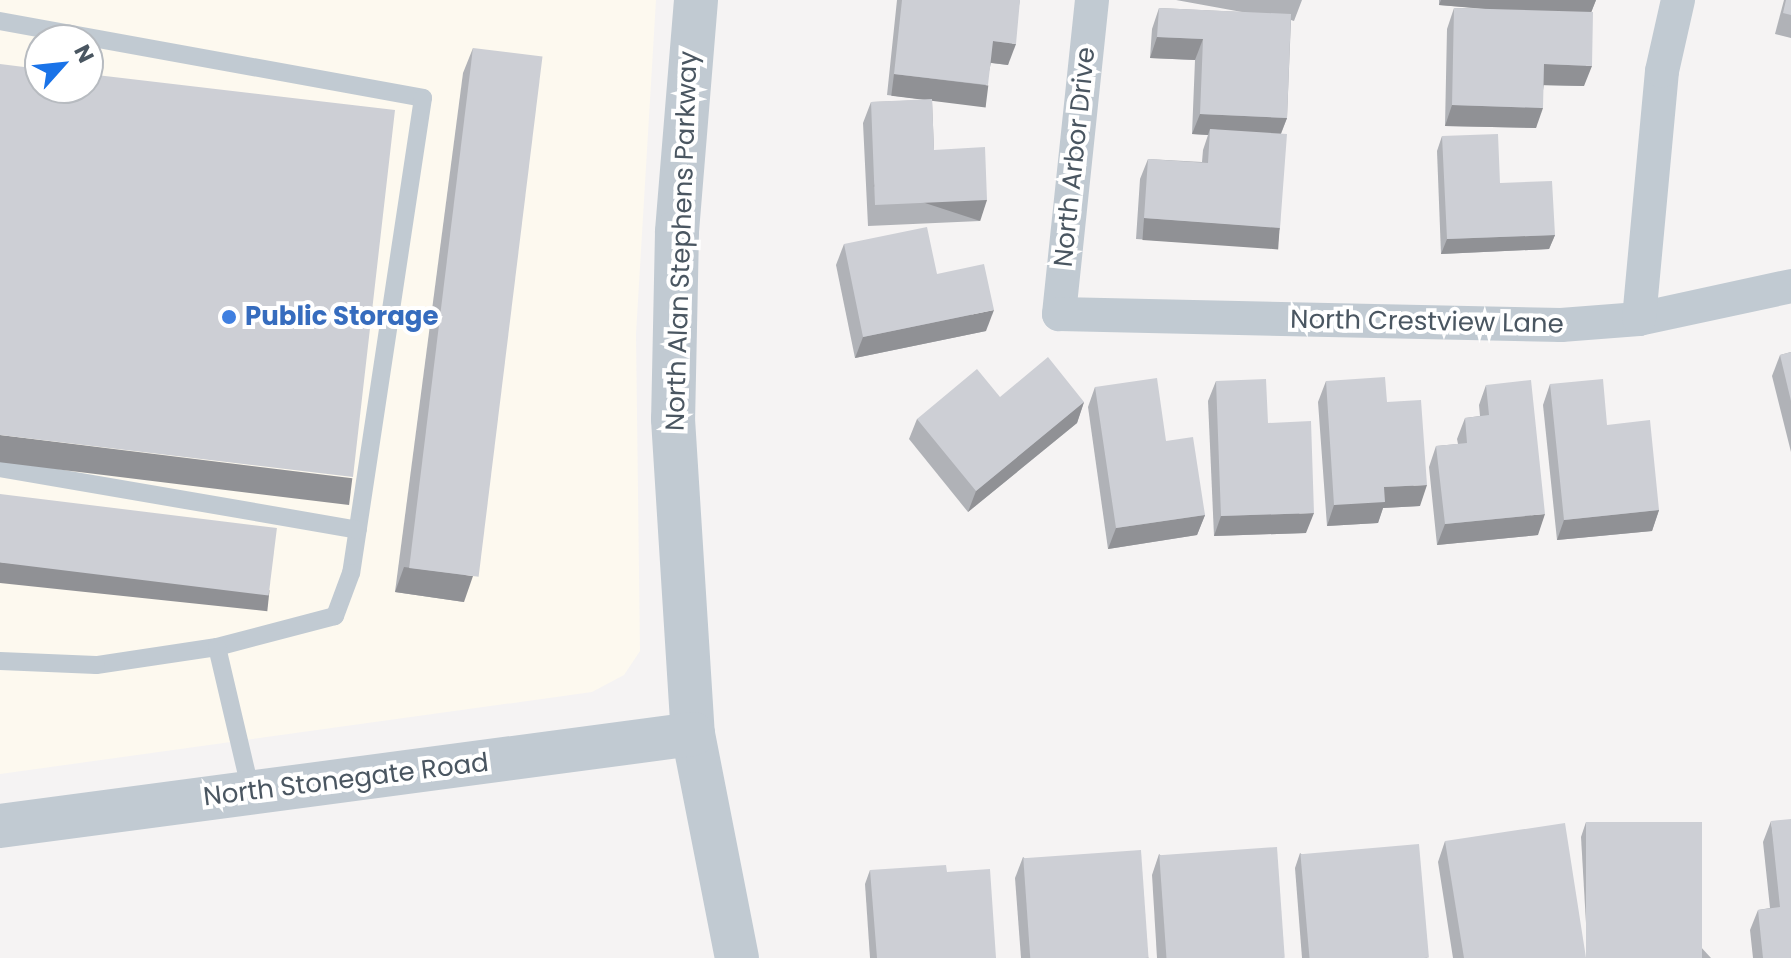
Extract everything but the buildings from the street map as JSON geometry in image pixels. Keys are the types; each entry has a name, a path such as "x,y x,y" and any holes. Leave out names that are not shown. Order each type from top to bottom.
{"street":[{"name":"North Alan Stephens Parkway","path":"696,0 677,232 673,419 693,734 737,958"},
{"name":"North Arbor Drive","path":"1059,314 1092,0"},
{"path":"1639,319 1662,71 1678,0"},
{"name":"North Crestview Lane","path":"1059,314 1561,325 1639,319 1791,286"},
{"name":"North Stonegate Road","path":"0,826 693,734"}],"lane":[{"path":"0,21 423,98 358,530 335,616 217,647 96,665 0,661"},
{"path":"0,468 358,530"},
{"path":"217,647 251,792"}],"shaded area":[{"path":"0,0 656,0 636,334 640,651 624,675 592,692 0,774"}],"place":[{"name":"Public Storage","path":"229,317"}]}
